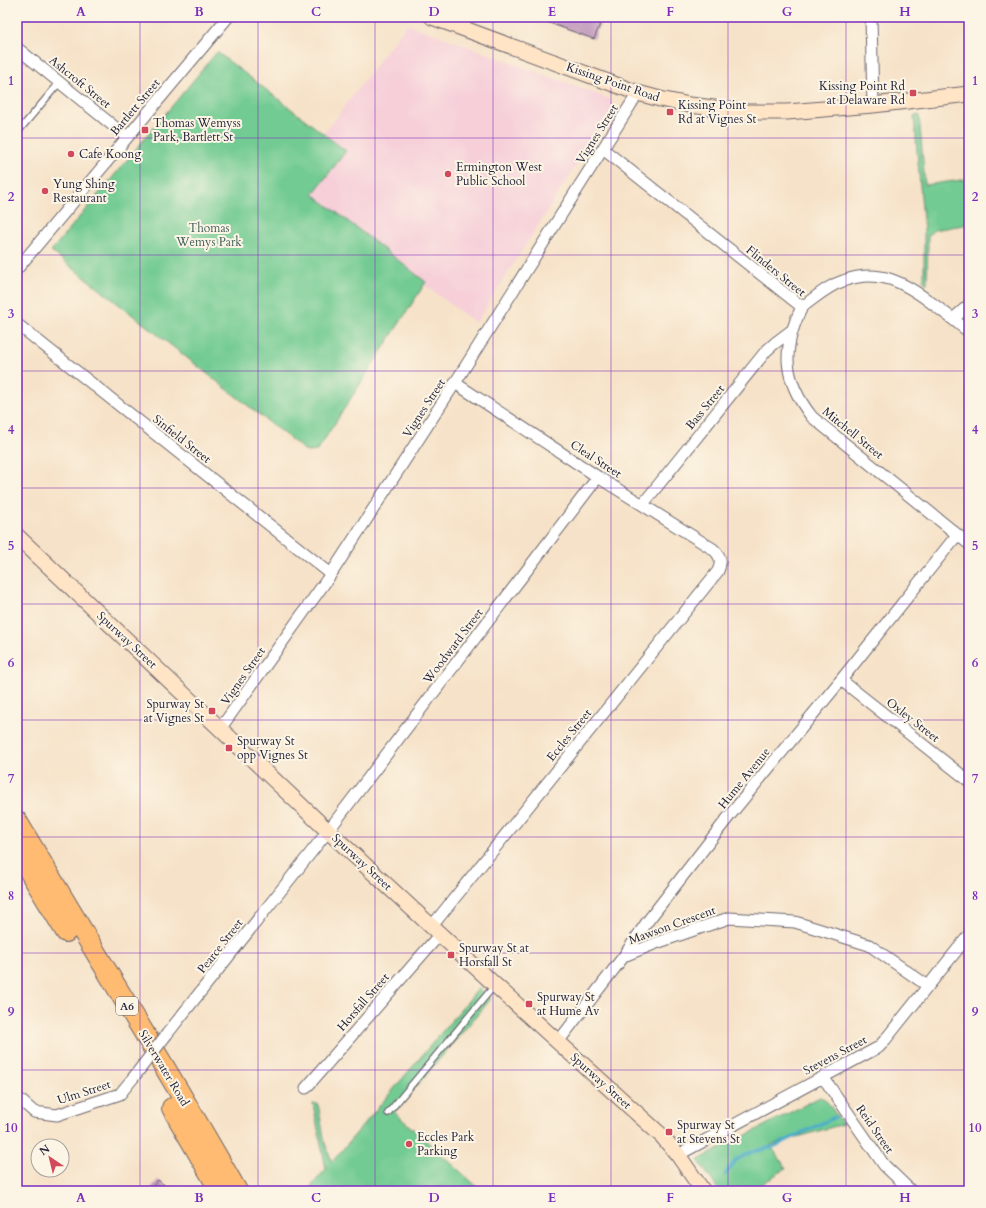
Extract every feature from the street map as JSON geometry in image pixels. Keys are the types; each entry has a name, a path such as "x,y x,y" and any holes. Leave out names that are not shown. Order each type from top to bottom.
{"highway":[{"name":"Silverwater Road","path":"17,821 237,1191"},
{"name":"Silverwater Road","path":"17,851 186,1130 220,1191"}],"street":[{"name":"Bartlett Street","path":"17,269 228,17"},
{"name":"Kissing Point Road","path":"432,17 638,93 690,105 746,112 787,112 873,105 969,94"},
{"path":"871,17 873,105"},
{"name":"Ashcroft Street","path":"17,48 126,137"},
{"name":"Vignes Street","path":"220,729 331,574 455,383 638,93"},
{"name":"Flinders Street","path":"603,149 802,307 819,294 843,281 866,276 880,276 893,279 910,288 969,332"},
{"path":"953,319 969,305"},
{"name":"Mitchell Street","path":"802,307 791,331 788,362 795,393 801,404 812,417 969,544"},
{"name":"Sinfield Street","path":"17,324 331,574"},
{"name":"Bass Street","path":"643,504 766,351 791,331"},
{"name":"Cleal Street","path":"455,383 598,477 714,549 720,558"},
{"name":"Woodward Street","path":"328,830 598,477"},
{"name":"Hume Avenue","path":"558,1042 624,956 647,922 730,815 841,680 957,535"},
{"name":"Spurway Street","path":"17,536 328,830 495,985 662,1136 678,1155 703,1191"},
{"name":"Eccles Street","path":"436,930 718,571 721,564 720,558"},
{"name":"Oxley Street","path":"841,680 969,780"},
{"name":"Pearce Street","path":"133,1078 328,830"},
{"name":"Mawson Crescent","path":"624,956 659,942 729,918 795,922 869,944 928,986"},
{"name":"Horsfall Street","path":"306,1088 436,930"},
{"name":"Stevens Street","path":"678,1155 879,1047 969,935"},
{"name":"Reid Street","path":"823,1077 884,1165 911,1191"},
{"name":"Ulm Street","path":"17,1097 34,1112 56,1115 120,1094 133,1078"}],"lane":[{"path":"17,133 60,83"},
{"path":"388,1113 495,985"}],"shaded area":[{"name":"Ermington West Public School","path":"407,24 610,99 614,106 476,323 307,198 323,135"}],"green space":[{"name":"Thomas Wemys Park","path":"217,52 346,151 313,194 426,282 317,451 307,452 51,251"},
{"path":"919,115 925,185 969,179 969,224 934,230 928,236 927,284 922,280 924,278 924,231 914,116"},
{"path":"479,988 491,999 394,1112 482,1191 307,1191 326,1169 313,1104 318,1104 325,1143 332,1162"},
{"path":"820,1097 825,1099 843,1124 770,1145 786,1168 751,1191 719,1191 698,1160"}],"building":[{"path":"536,17 603,17 594,39"},
{"path":"158,1180 172,1191 149,1191"}],"waterway":[{"path":"725,1175 736,1160 751,1152 773,1147 835,1117"}],"place":[{"name":"Kissing Point Rd at Delaware Rd","path":"913,93"},
{"name":"Kissing Point Rd at Vignes St","path":"670,112"},
{"name":"Thomas Wemyss Park, Bartlett St","path":"145,130"},
{"name":"Cafe Koong","path":"71,154"},
{"name":"Ermington West Public School","path":"448,174"},
{"name":"Yung Shing Restaurant","path":"45,191"},
{"name":"Spurway St at Vignes St","path":"212,711"},
{"name":"Spurway St opp Vignes St","path":"229,748"},
{"name":"Spurway St at Horsfall St","path":"451,955"},
{"name":"Spurway St at Hume Av","path":"529,1004"},
{"name":"Spurway St at Stevens St","path":"669,1132"},
{"name":"Eccles Park Parking","path":"409,1144"}]}
